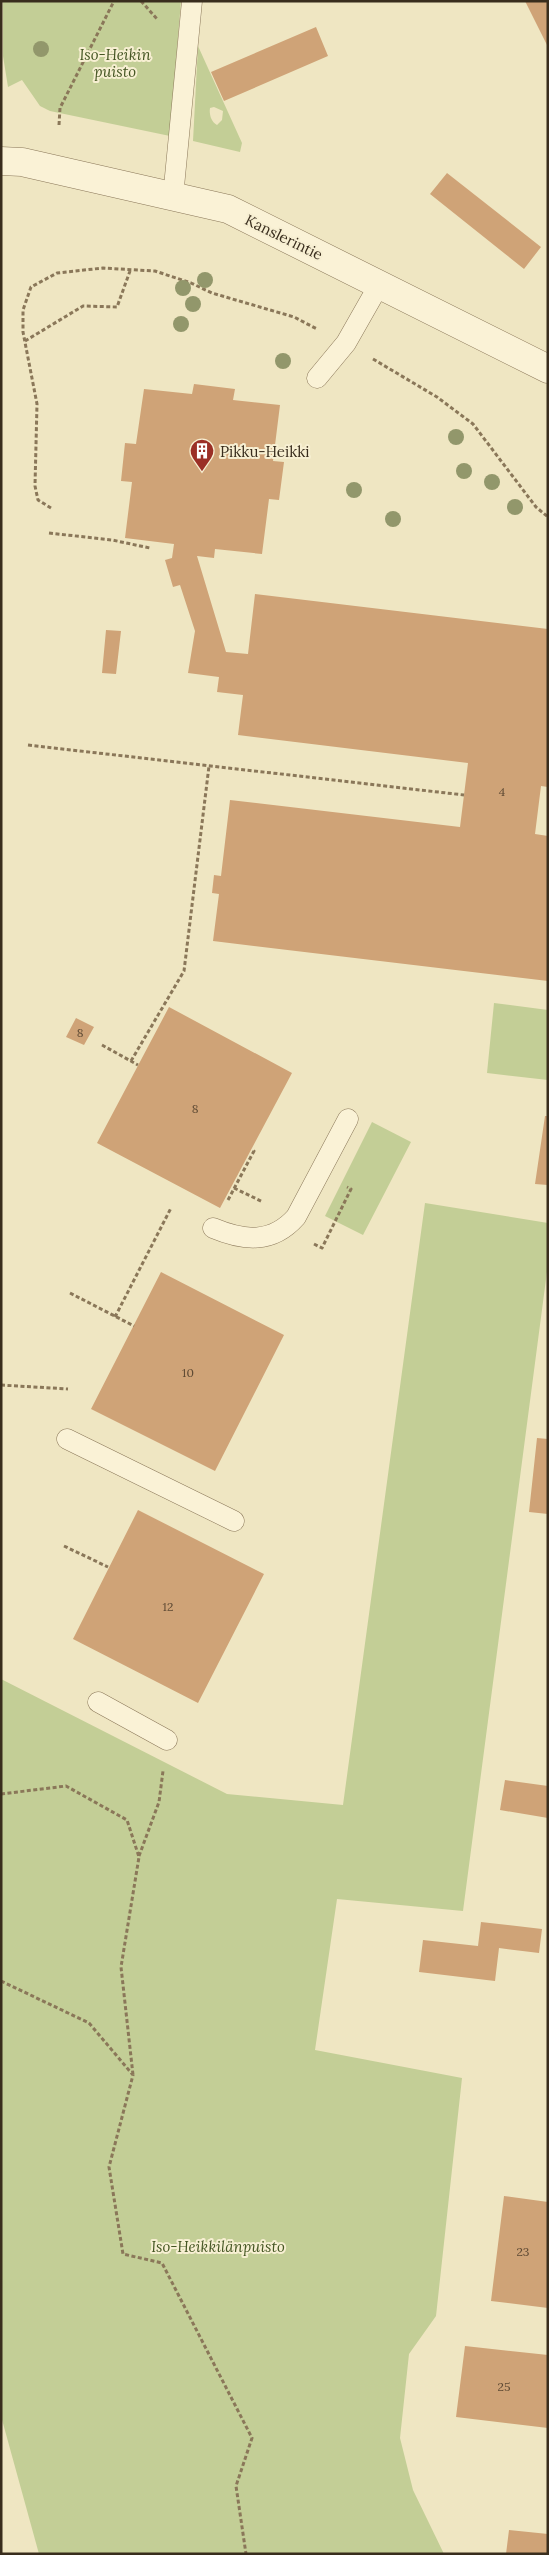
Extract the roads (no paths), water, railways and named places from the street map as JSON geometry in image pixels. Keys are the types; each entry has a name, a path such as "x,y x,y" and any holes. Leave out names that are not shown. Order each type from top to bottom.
{"street":[{"name":"Kanslerintie","path":"1,161 22,162 228,209 548,369"}],"lane":[{"path":"173,197 192,1"},
{"path":"317,378 346,343 379,284"},
{"path":"213,1228 229,1235 257,1238 285,1230 296,1218 348,1119"},
{"path":"67,1439 234,1521"},
{"path":"98,1702 166,1740"}],"place":[{"name":"Pikku-Heikki","path":"202,472"}],"park label":[{"name":"Iso-Heikin puisto","path":"115,62"},
{"name":"Iso-Heikkilänpuisto","path":"218,2246"}]}
